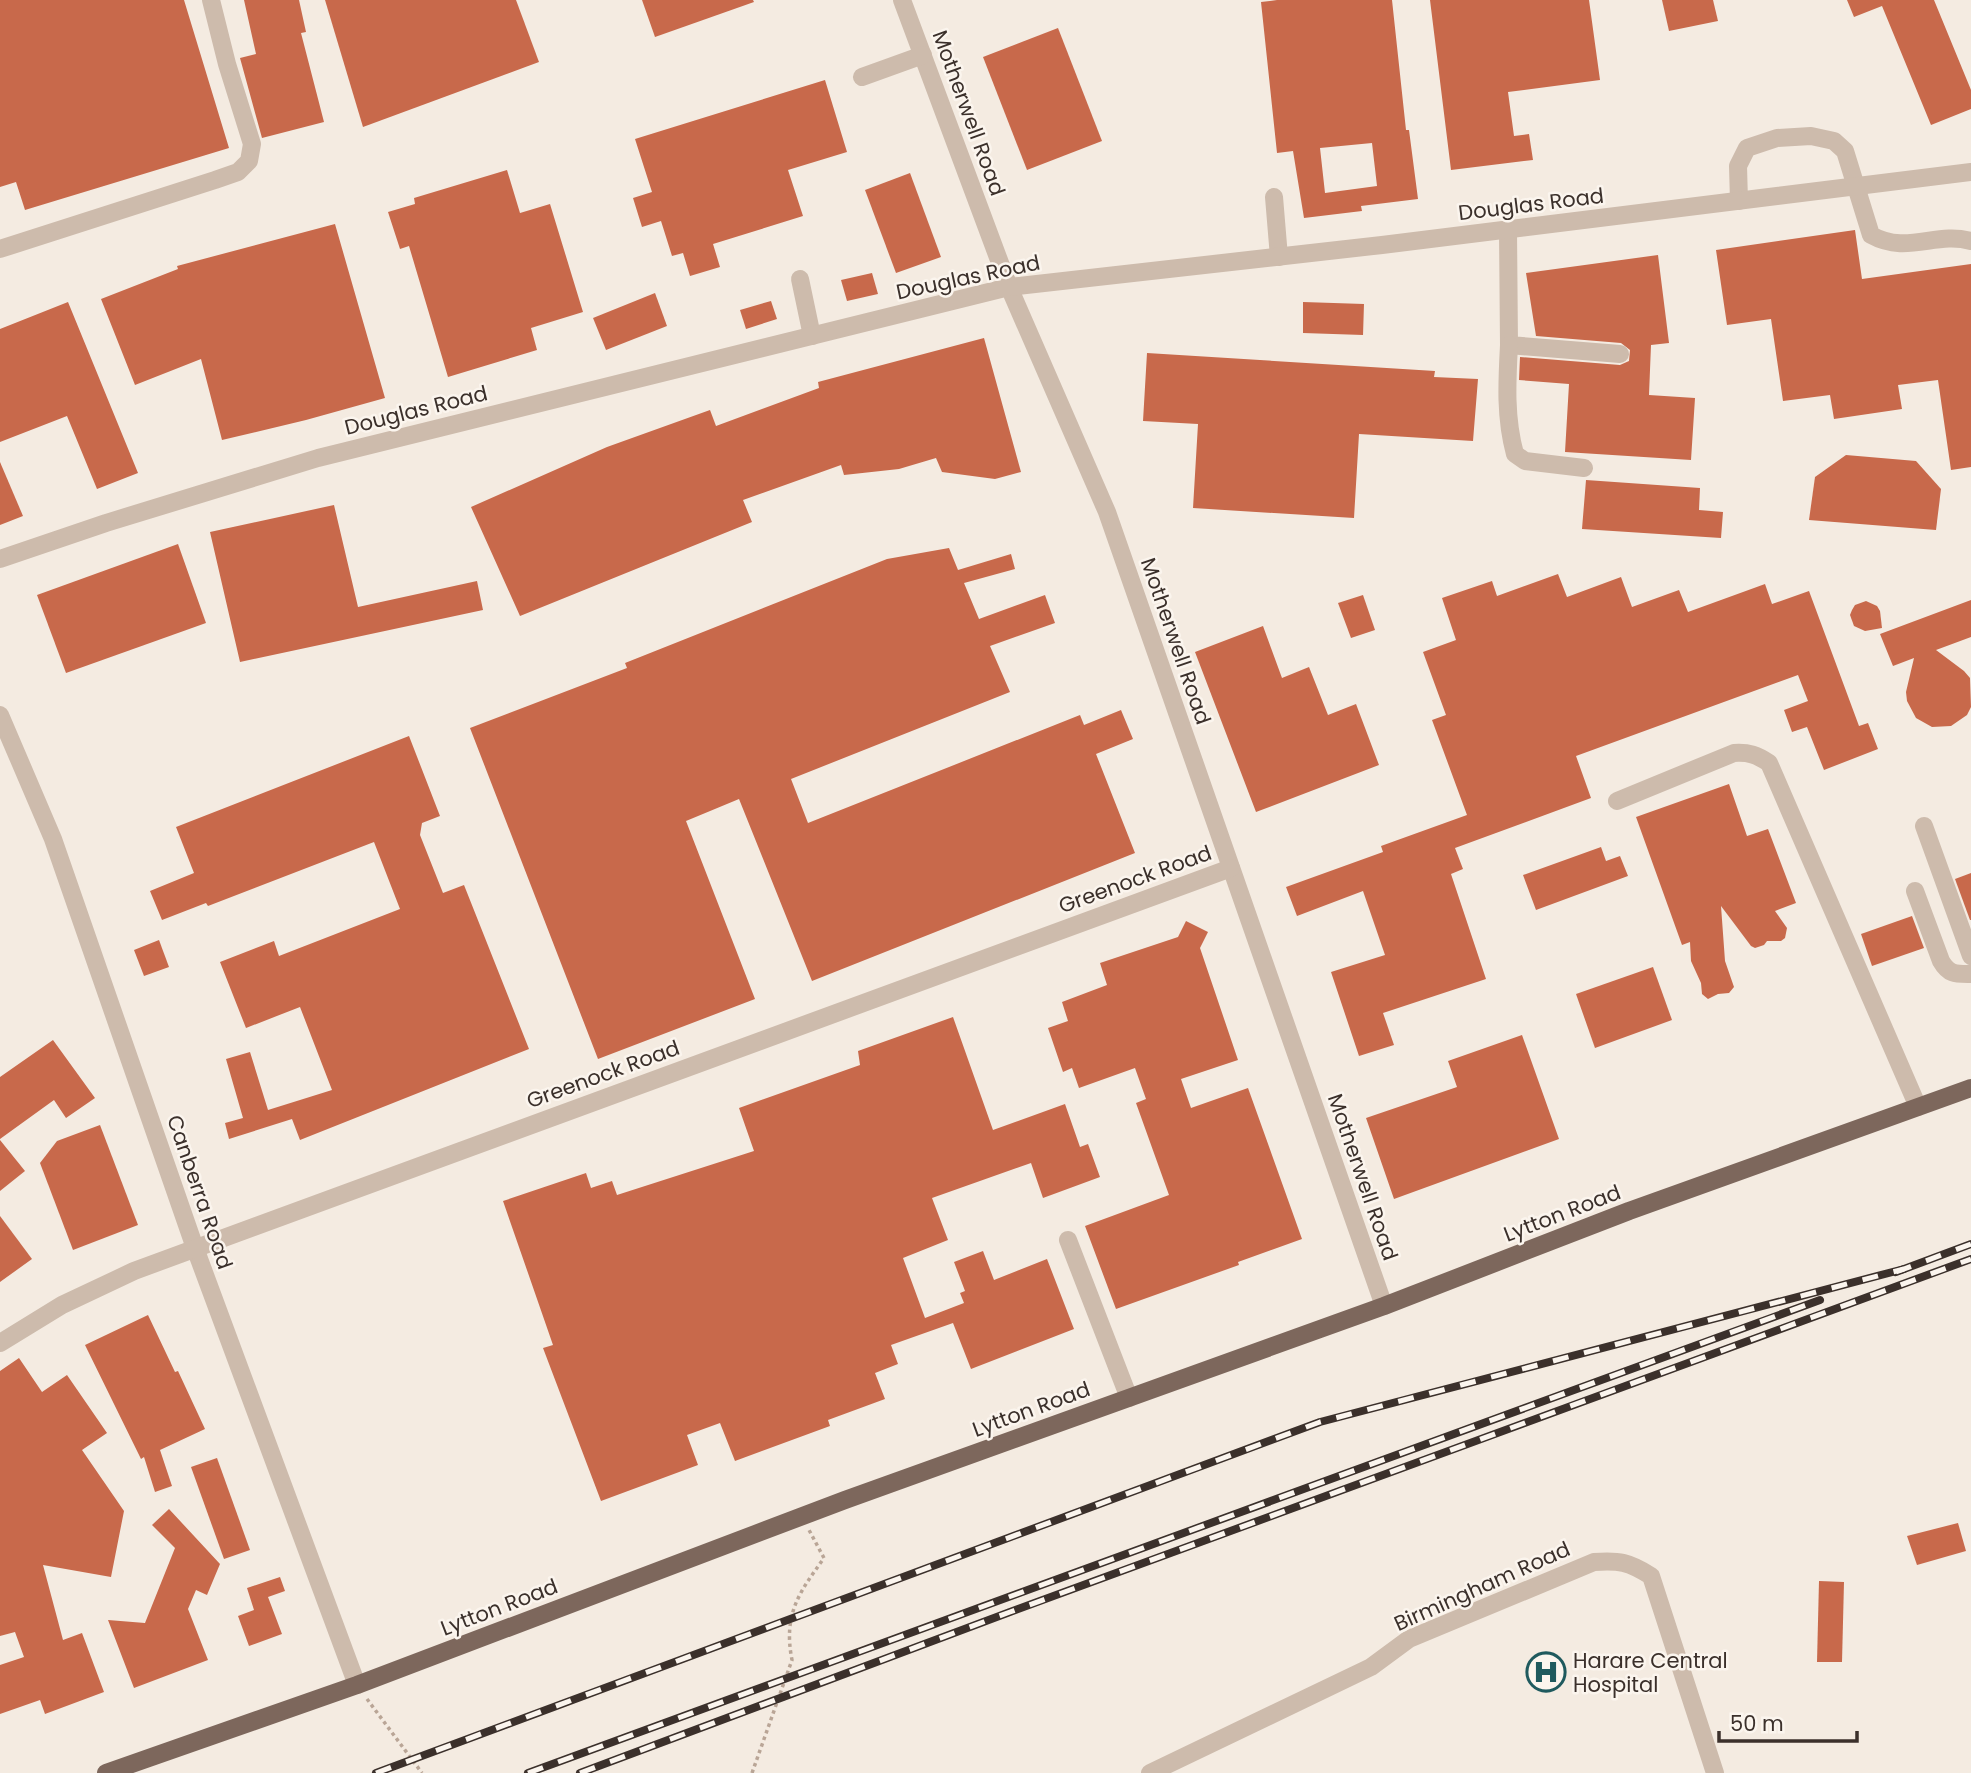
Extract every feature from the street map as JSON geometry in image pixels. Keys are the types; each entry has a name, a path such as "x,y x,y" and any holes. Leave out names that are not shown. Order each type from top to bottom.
{"main road":[{"name":"Lytton Road","path":"106,1773 357,1685 803,1516 1384,1306 1629,1211 1971,1088"}],"street":[{"path":"0,249 215,180 237,172 249,161 251,144 211,0"},
{"name":"Motherwell Road","path":"902,0 1009,287 1107,512 1384,1306"},
{"path":"862,77 923,55"},
{"path":"1739,201 1738,166 1747,148 1777,138 1811,136 1833,141 1845,151 1871,234 1883,242 1898,244 1943,240 1971,241"},
{"name":"Douglas Road","path":"0,559 106,523 318,458 1009,287 1508,230 1971,172"},
{"path":"1274,197 1279,257"},
{"path":"1508,230 1509,345 1506,393 1510,436 1515,454 1525,461 1584,468"},
{"path":"800,279 812,335"},
{"path":"1509,345 1620,354"},
{"name":"Canberra Road","path":"0,715 53,839 195,1248 357,1685"},
{"path":"1617,801 1734,753 1747,752 1769,763 1918,1107"},
{"path":"1924,827 1971,956"},
{"name":"Greenock Road","path":"0,1343 62,1305 134,1271 1231,868"},
{"path":"1915,891 1947,971 1953,974 1971,974"},
{"path":"1068,1240 1129,1398"},
{"name":"Birmingham Road","path":"1150,1773 1371,1667 1409,1639 1594,1562 1612,1560 1631,1563 1651,1576 1715,1773"}],"path":[{"path":"752,1773 792,1660 788,1640 794,1602 824,1558 803,1516"},
{"path":"357,1685 422,1773"}],"building":[{"path":"0,0 184,0 229,148 25,210 16,182 0,187"},
{"path":"244,0 299,0 306,32 301,33 324,122 262,138 240,58 256,54"},
{"path":"325,0 516,0 539,62 363,127"},
{"path":"642,0 753,0 754,2 655,37"},
{"path":"1392,0 1406,130 1409,130 1418,199 1361,206 1362,211 1304,218 1293,151 1277,153 1261,2","holes":["1372,143 1377,186 1325,193 1320,148"]},
{"path":"1430,0 1589,0 1600,80 1508,92 1514,136 1529,134 1533,160 1451,170"},
{"path":"1662,0 1713,0 1718,21 1669,31"},
{"path":"1847,0 1934,0 1971,90 1971,109 1931,125 1882,6 1854,17"},
{"path":"1058,28 1102,141 1027,170 983,57"},
{"path":"825,80 847,152 788,170 803,216 713,244 720,267 690,276 683,253 672,256 661,221 642,227 633,198 652,192 635,139"},
{"path":"507,170 520,213 550,204 583,312 531,328 537,350 448,377 409,246 400,249 388,212 415,204 414,198"},
{"path":"910,173 941,257 896,273 865,190"},
{"path":"335,224 385,398 222,440 201,359 135,385 101,299 178,269 177,266"},
{"path":"1855,230 1862,279 1971,264 1971,467 1951,470 1938,380 1898,385 1902,409 1834,419 1830,395 1783,401 1771,319 1727,325 1716,250"},
{"path":"1658,255 1669,343 1651,345 1649,395 1695,398 1691,460 1565,452 1569,384 1519,380 1520,357 1620,365 1629,361 1630,350 1621,343 1536,336 1526,273"},
{"path":"872,273 878,294 847,301 841,280"},
{"path":"655,293 667,326 606,350 593,318"},
{"path":"771,301 777,319 746,329 740,310"},
{"path":"68,302 138,473 97,489 67,416 0,442 0,329"},
{"path":"1303,302 1364,304 1363,335 1303,333"},
{"path":"984,338 1021,472 995,479 942,472 936,458 899,469 844,475 841,465 743,500 752,522 520,616 471,507 607,447 710,410 716,426 819,388 818,382"},
{"path":"1147,353 1435,371 1434,377 1478,379 1473,441 1359,434 1354,518 1193,508 1198,424 1143,421"},
{"path":"1846,455 1916,461 1941,489 1936,530 1809,520 1815,477"},
{"path":"0,462 23,516 0,525"},
{"path":"1586,480 1700,488 1699,510 1723,512 1721,538 1582,529"},
{"path":"334,505 358,607 477,581 483,610 240,662 210,532"},
{"path":"178,544 206,623 66,673 37,595"},
{"path":"949,548 958,570 1011,554 1015,569 964,583 979,619 1045,595 1055,623 990,646 1010,692 791,779 808,823 1080,715 1084,725 1121,710 1133,739 1096,754 1135,853 812,981 739,799 686,821 755,999 598,1059 470,728 627,668 625,663 887,559"},
{"path":"1558,574 1567,597 1621,577 1632,607 1679,590 1688,612 1765,584 1772,604 1809,591 1859,726 1868,723 1878,749 1824,770 1807,727 1792,732 1784,710 1808,701 1798,675 1576,756 1591,798 1455,848 1463,869 1451,874 1486,979 1383,1013 1394,1045 1359,1056 1331,972 1385,955 1363,891 1297,916 1286,887 1383,852 1381,846 1467,815 1432,720 1446,715 1423,652 1456,640 1442,598 1492,581 1497,596"},
{"path":"1363,595 1375,630 1351,638 1338,603"},
{"path":"1971,600 1971,637 1936,650 1970,678 1971,707 1967,715 1951,726 1932,727 1916,718 1907,701 1906,692 1914,658 1893,666 1880,634"},
{"path":"1866,601 1877,606 1880,611 1882,628 1865,631 1854,626 1850,615 1852,610 1855,605"},
{"path":"1263,626 1282,678 1309,667 1328,715 1356,704 1379,765 1256,812 1195,652"},
{"path":"409,736 440,816 422,823 420,835 443,893 464,885 529,1049 300,1140 292,1119 229,1139 225,1123 243,1118 226,1059 250,1052 268,1110 332,1090 300,1007 246,1028 220,962 274,941 279,956 400,909 374,842 208,906 206,903 162,920 150,891 194,873 176,827"},
{"path":"1729,784 1747,836 1768,829 1796,903 1775,911 1787,928 1785,938 1781,941 1767,941 1755,948 1721,906 1725,961 1734,987 1729,993 1708,999 1702,994 1701,983 1691,961 1690,942 1682,945 1636,817"},
{"path":"1601,847 1606,861 1620,856 1628,876 1536,910 1523,875"},
{"path":"1971,873 1971,920 1970,920 1955,879"},
{"path":"1912,916 1924,948 1872,966 1861,934"},
{"path":"1186,921 1208,932 1200,948 1238,1060 1181,1079 1191,1108 1248,1088 1302,1239 1238,1262 1239,1265 1116,1309 1085,1226 1169,1195 1136,1103 1146,1099 1135,1068 1079,1088 1072,1068 1063,1072 1048,1028 1068,1021 1062,1002 1107,985 1100,963 1178,937"},
{"path":"159,940 169,967 144,976 134,950"},
{"path":"1653,967 1672,1020 1595,1048 1576,994"},
{"path":"953,1017 993,1130 1065,1104 1080,1147 1088,1144 1100,1177 1043,1198 1031,1163 932,1198 948,1240 903,1258 925,1318 964,1303 960,1293 965,1291 954,1262 983,1251 994,1280 1047,1259 1074,1329 971,1369 953,1323 891,1345 898,1364 875,1373 885,1399 828,1420 830,1426 735,1461 720,1423 687,1435 698,1465 601,1501 543,1348 553,1345 503,1201 586,1173 591,1188 612,1181 617,1195 754,1151 739,1108 860,1065 858,1051"},
{"path":"1522,1035 1559,1139 1394,1199 1366,1118 1457,1087 1448,1061"},
{"path":"53,1040 95,1098 66,1118 54,1100 0,1139 0,1077"},
{"path":"100,1125 138,1225 73,1250 40,1163 57,1141"},
{"path":"0,1140 25,1171 0,1191"},
{"path":"0,1216 32,1259 0,1282"},
{"path":"148,1315 205,1429 160,1450 172,1486 155,1492 144,1457 141,1459 85,1345"},
{"path":"19,1358 42,1392 67,1375 107,1433 82,1450 124,1511 111,1577 43,1565 63,1640 82,1633 104,1692 45,1714 40,1700 0,1714 0,1665 24,1657 15,1632 0,1636 0,1371"},
{"path":"217,1458 250,1550 224,1559 191,1467"},
{"path":"169,1509 220,1564 207,1595 196,1590 188,1609 208,1660 134,1688 108,1620 145,1623 175,1548 152,1525"},
{"path":"1958,1523 1966,1551 1917,1565 1907,1536"},
{"path":"280,1577 285,1591 268,1597 282,1634 249,1646 238,1616 254,1610 247,1588"},
{"path":"1819,1581 1844,1582 1842,1662 1817,1662"}],"railway":[{"path":"1896,1272 1971,1244"},
{"path":"580,1773 1971,1259"},
{"path":"376,1773 1320,1422 1904,1269"},
{"path":"528,1773 1820,1300"}],"place":[{"name":"Harare Central Hospital","path":"1546,1672"}]}
